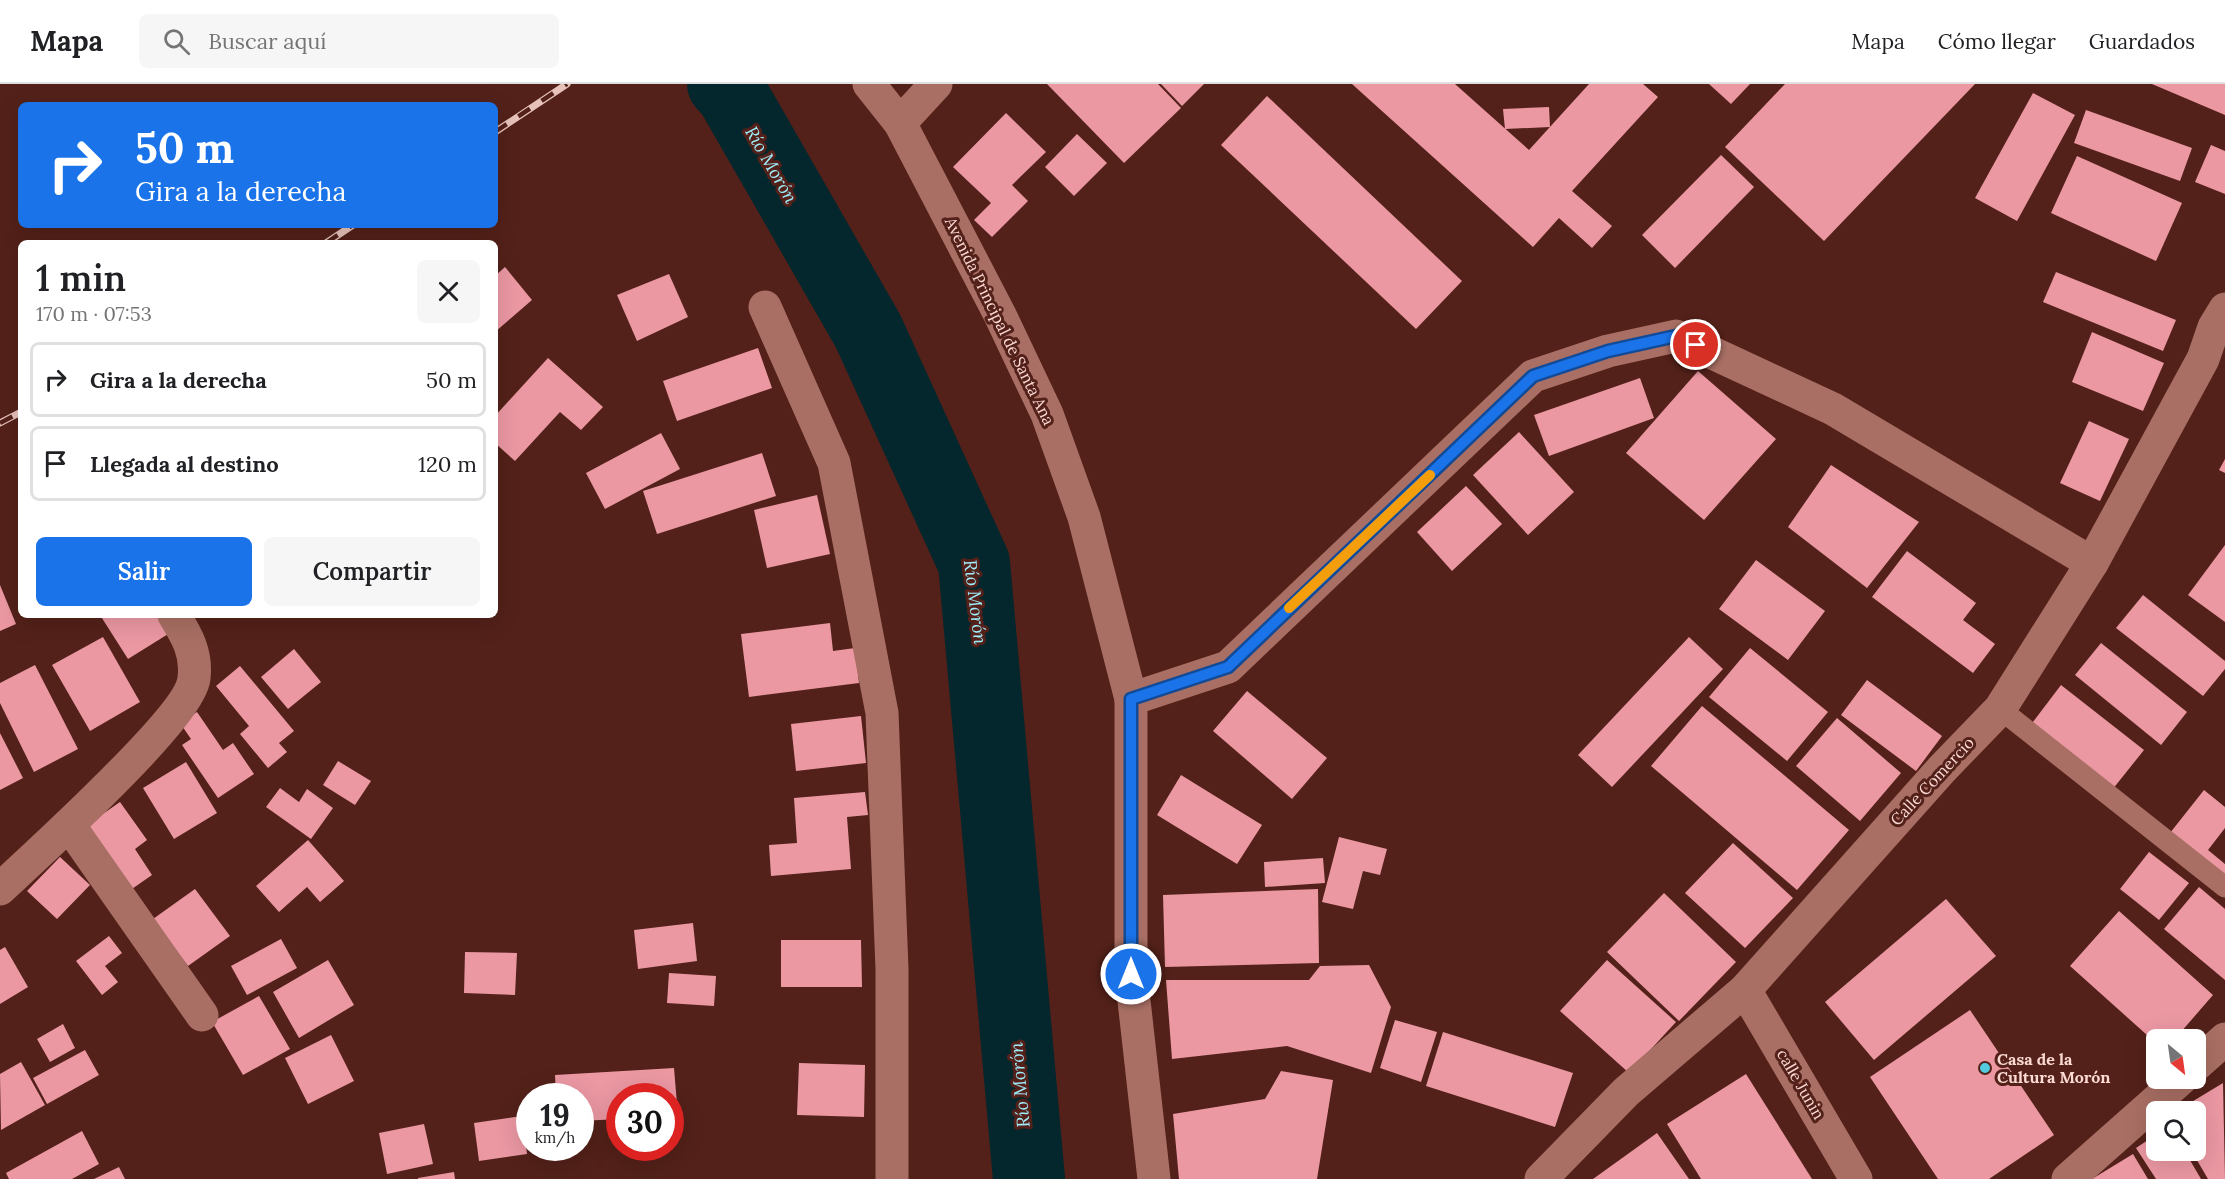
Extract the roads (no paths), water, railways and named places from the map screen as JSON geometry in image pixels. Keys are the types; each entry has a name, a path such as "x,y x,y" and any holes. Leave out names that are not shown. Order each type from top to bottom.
{"street":[{"name":"Avenida Principal de Santa Ana","path":"869,84 900,123 1000,315 1047,414 1084,517 1131,699 1131,974 1154,1179"},
{"path":"900,123 936,84"},
{"path":"765,307 834,463 882,713 892,969 892,1179"},
{"name":"Calle Comercio","path":"1541,1179 1626,1092 1745,990 1942,769 2000,709 2092,563 2221,323"},
{"path":"1131,699 1228,667 1533,376 1608,351 1676,336 1833,409 2092,563"},
{"path":"0,889 69,825 178,712 194,680 192,644 176,618"},
{"path":"69,825 202,1015"},
{"name":"calle Junin","path":"1745,990 1856,1179"},
{"path":"2206,1056 2225,1039"},
{"path":"2068,1179 2169,1089"}],"lane":[{"path":"2000,709 2225,887"}],"waterway":[{"name":"Río Morón","path":"723,84 732,94 868,331 974,563 1029,1179"}],"railway":[{"path":"498,130 567,84"},
{"path":"330,240 348,228"},
{"path":"0,423 18,414"}],"place":[{"name":"Casa de la Cultura Morón","path":"1985,1068"}]}
